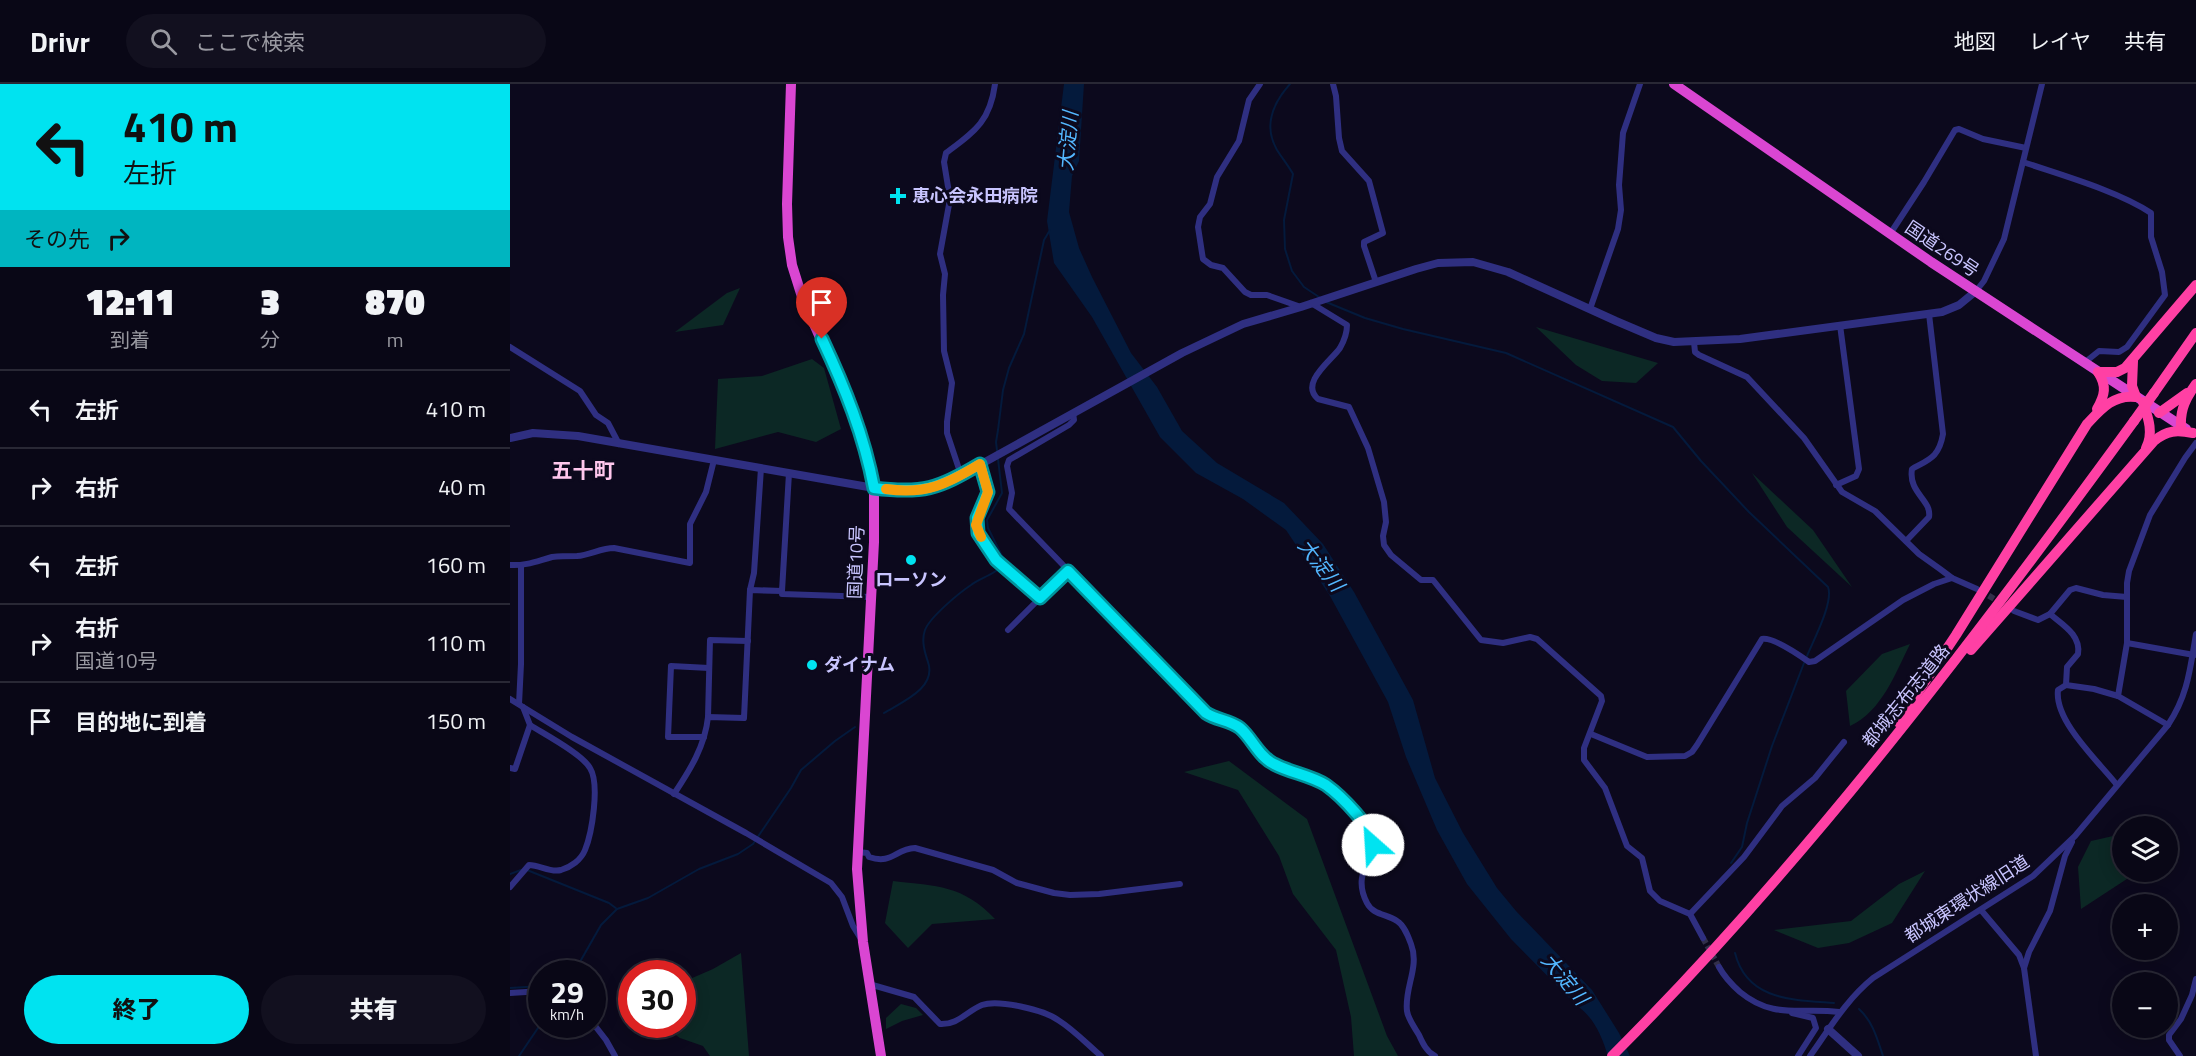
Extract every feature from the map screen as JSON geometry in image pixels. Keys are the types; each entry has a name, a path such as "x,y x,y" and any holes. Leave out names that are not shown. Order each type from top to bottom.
{"highway":[{"name":"国道10号","path":"791,84 786,204 792,265 803,300 852,408 866,448 874,488 872,597 857,852 859,912 881,1056"},
{"name":"国道269号","path":"1674,84 1890,234 2195,437"},
{"path":"1861,777 1962,626 2103,398 2104,384 2098,372 2117,372 2133,361 2196,285"},
{"name":"都城志布志道路","path":"1612,1056 1705,961 1861,777 2012,586 2196,333"},
{"path":"2133,361 2132,386 2140,400 2150,435 2144,453"},
{"path":"2159,413 2194,386"},
{"path":"2181,427 2180,415 2183,404 2194,386"},
{"path":"2087,424 2114,400 2121,397 2140,400"},
{"path":"1861,777 2154,441 2167,432 2181,431 2195,437"}],"street":[{"path":"961,475 947,433 952,383 944,351 945,274 939,254 950,199 944,162 946,153 964,141 984,119 995,84"},
{"path":"1260,84 1249,100 1239,141 1217,177 1210,204 1200,217 1198,227 1203,259 1211,265 1223,268 1245,292 1251,295 1267,295 1301,307"},
{"path":"1334,84 1342,151 1369,181 1383,234 1364,242 1376,282"},
{"path":"1590,309 1618,229 1621,210 1619,185 1623,134 1640,84"},
{"path":"510,438 533,433 553,434 874,488 903,491 924,490 947,483 1153,369 1243,324 1438,264 1473,262 1508,272 1656,338 1674,342 1694,342 1840,325 1952,309 1965,301 1984,282 2004,239 2042,84"},
{"path":"1890,234 1955,130 1959,129 1983,139 2026,148"},
{"path":"2023,162 2119,197 2151,213 2151,237 2162,272 2165,295 2127,347 2119,352 2099,351 2084,363"},
{"path":"1314,302 1347,325 1341,346 1317,375 1312,390 1318,399 1349,407 1368,448 1384,502 1386,522 1383,536 1388,550 1407,570 1418,575 1421,580 1433,580 1481,639 1503,643 1530,637 1537,639 1601,696 1602,701 1584,748 1584,760 1605,788 1627,846 1642,858 1650,891 1660,902 1690,914 1702,938"},
{"path":"1906,541 1929,517 1930,513 1929,508 1914,488 1912,469 1932,458 1938,450 1943,434 1929,314"},
{"path":"1836,485 1856,476 1859,469 1840,325"},
{"path":"1694,342 1695,351 1699,355 1747,377 1804,438 1842,492 1875,511 1919,554 1952,578 1977,589"},
{"path":"510,346 580,391 596,415 608,423 620,444"},
{"path":"1073,413 1074,420 1069,425 1012,457 1007,466 1012,493 1009,509 1206,713 1236,725 1275,765 1327,786 1366,827 1373,839 1373,845 1360,879 1362,892 1368,905 1375,912 1396,920 1401,925 1412,945 1414,967 1407,999 1407,1014 1424,1045 1436,1056"},
{"path":"2118,696 2127,644 2129,571 2145,527 2195,437"},
{"path":"510,565 521,566 549,558 577,556 602,548 614,548 690,563 688,541 690,524 706,492 714,460"},
{"path":"981,463 988,492 976,525 978,533 996,560 1040,598"},
{"path":"708,717 744,718 750,590 754,573 760,468"},
{"path":"782,591 789,473"},
{"path":"510,888 524,874 529,865 552,871 561,870 577,862 585,850 593,818 594,781 590,768 582,760 530,725 521,705 521,566"},
{"path":"1008,630 1068,571"},
{"path":"1591,734 1647,758 1685,756 1697,745 1762,639 1768,638 1796,652 1809,662 1815,661 1903,600 1934,584 1952,578"},
{"path":"2014,611 2038,620 2050,614 2070,590 2076,588 2103,595 2127,597"},
{"path":"750,590 782,591 782,594 872,597"},
{"path":"2050,614 2078,641 2078,654 2067,667 2066,685"},
{"name":"都城東環状線旧道","path":"1810,1056 1839,1012 1860,988 2033,876 2075,836 2168,725 2183,698 2194,655 2196,634"},
{"path":"674,794 694,764 704,737 708,717 710,640 748,641"},
{"path":"2127,644 2194,655"},
{"path":"704,737 668,737 670,666 709,668"},
{"path":"2118,785 2074,735 2060,707 2058,690 2066,685 2094,689 2118,696 2168,725"},
{"path":"510,699 572,737 768,845 831,883 842,897 853,926 863,942"},
{"path":"510,768 515,769 530,725"},
{"path":"1690,914 1744,857 1782,806 1815,777 1844,742"},
{"path":"2024,968 2029,952 2049,911 2065,856 2075,836"},
{"path":"857,852 867,853 868,857 880,861 889,859 907,849 915,848 993,870 1034,889 1070,895 1100,894 1180,884"},
{"path":"1981,910 2019,955 2024,968 2036,1056"},
{"path":"1719,967 1726,981 1753,1002 1774,1010 1813,1018 1816,1028 1798,1056"},
{"path":"2180,1056 2169,1040 2169,1035 2181,1019 2192,995 2196,979"},
{"path":"869,984 914,997 940,1024 956,1021 987,1004 1000,1003 1050,1015 1101,1056"},
{"path":"510,993 528,992"},
{"path":"1784,1011 1818,1009 1839,1012"},
{"path":"1828,1029 1858,1056"},
{"path":"604,1038 615,1056"}],"green space":[{"path":"740,288 723,325 675,332 727,293"},
{"path":"1536,327 1658,363 1636,383 1602,381 1576,365"},
{"path":"812,359 824,368 841,429 816,442 778,432 715,449 718,379 762,376"},
{"path":"1752,473 1813,530 1852,587 1787,527"},
{"path":"1910,644 1879,701 1871,711 1850,726 1846,691 1882,654"},
{"path":"1229,761 1307,819 1387,1036 1398,1056 1354,1056 1351,1017 1336,950 1293,894 1279,856 1238,790 1184,772"},
{"path":"2112,836 2112,882 2122,882 2081,909 2078,867 2091,841"},
{"path":"1925,871 1892,923 1849,943 1818,948 1774,930 1851,921 1899,884"},
{"path":"893,881 936,886 960,893 972,899 995,919 932,924 908,948 885,923"},
{"path":"741,953 749,1056 710,1056 703,1046 680,1038 696,1038 696,976"},
{"path":"901,1004 916,1008 923,1015 902,1021 886,1029 886,1018"}],"water":[{"name":"大淀川","path":"1064,84 1084,84 1079,161 1072,176 1069,212 1079,248 1131,353 1157,387 1182,431 1217,463 1284,503 1323,544 1354,592 1413,700 1435,778 1463,833 1497,888 1592,990 1619,1033 1630,1056 1608,1056 1593,1022 1511,939 1467,884 1437,830 1406,757 1388,702 1330,596 1286,530 1243,499 1196,473 1160,437 1092,317 1054,263 1047,221"}],"waterway":[{"path":"1290,84 1279,99 1270,124 1277,150 1293,174 1284,220 1285,249 1292,271 1304,287 1322,299"},
{"path":"884,713 923,687 929,671 923,638 928,625 959,594 975,582 998,570 1005,562 988,528 987,520 1002,493 996,442 1003,390 1009,368 1024,334 1044,240 1050,230"},
{"path":"1326,302 1365,318 1403,329 1506,353 1673,427 1749,512 1828,587 1826,611 1807,656"},
{"path":"1731,863 1742,847 1747,823 1772,746 1804,663"},
{"path":"581,960 601,925 617,909 648,898 699,869 738,854 753,844 801,770 855,727"},
{"path":"510,874 521,870"},
{"path":"527,870 609,903 617,909"},
{"path":"1735,953 1741,969 1750,981 1761,989 1788,999 1834,1003"},
{"path":"510,988 528,987"},
{"path":"1859,1009 1871,1025 1883,1056"},
{"path":"519,1056 531,1038"}],"tunnel":[{"path":"1981,591 2001,603"},
{"path":"1703,938 1719,967"}],"slow traffic":[{"path":"886,489 912,492 937,487 980,464 988,492 977,518 976,525 981,537"}],"place":[{"name":"恵心会永田病院","path":"898,196"},
{"name":"ローソン","path":"911,560"},
{"name":"ダイナム","path":"812,665"}],"district":[{"name":"五十町","path":"583,471"}],"route":[{"path":"822,339 841,380 866,448 874,488 912,492 924,490 947,483 980,464 988,492 976,525 978,533 996,560 1040,598 1068,571 1206,713 1236,725 1270,762 1327,786 1366,827 1373,839 1373,845"}]}
